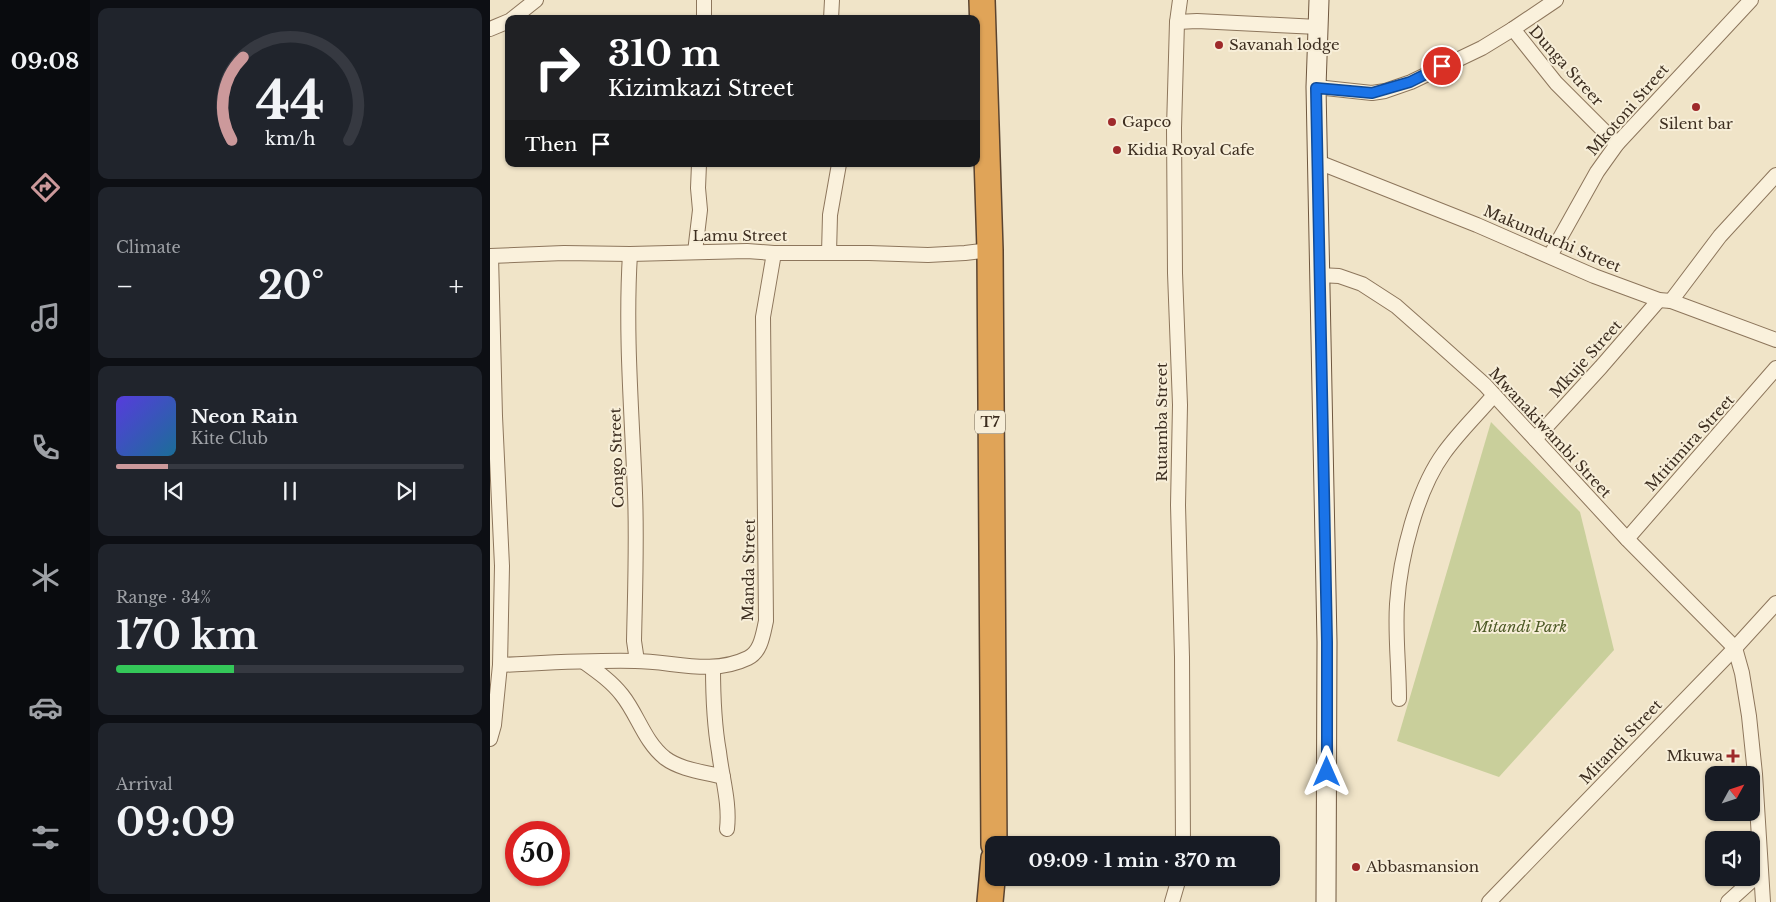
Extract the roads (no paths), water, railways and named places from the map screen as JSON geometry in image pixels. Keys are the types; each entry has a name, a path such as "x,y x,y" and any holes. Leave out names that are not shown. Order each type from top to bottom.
{"highway":[{"name":"T7","path":"982,0 990,250 994,836"},
{"path":"990,902 991,886"}],"main road":[{"path":"1319,0 1316,88 1327,642 1326,902"}],"street":[{"path":"516,15 536,0"},
{"path":"704,0 704,15"},
{"path":"831,15 832,0"},
{"name":"Rutamba Street","path":"1180,0 1177,22 1174,128 1175,273 1180,405 1178,504 1182,657 1183,836"},
{"path":"1316,88 1372,93 1385,91 1410,82 1482,48 1513,30 1556,0"},
{"name":"Mkotoni Street","path":"1550,256 1597,172 1617,144 1751,0"},
{"path":"1177,22 1197,21 1318,28"},
{"path":"490,29 505,22"},
{"name":"Dunga Streer","path":"1513,30 1556,83 1617,144"},
{"name":"Makunduchi Street","path":"1318,162 1386,188 1594,276 1776,340"},
{"path":"695,252 700,210 699,167"},
{"path":"829,253 830,215 838,167"},
{"name":"Mkuje Street","path":"1535,439 1665,300 1776,174"},
{"name":"Lamu Street","path":"491,256 564,253 630,254 757,251 774,253 869,252 928,255 990,250"},
{"name":"Manda Street","path":"500,665 637,660 688,667 713,667 735,663 750,657 760,646 766,621 763,317 774,253"},
{"name":"Congo Street","path":"630,254 628,324 635,496 634,641 637,660"},
{"path":"490,739 494,725 500,665 496,596 502,546 495,416 491,256"},
{"name":"Mwanakiwambi Street","path":"1319,275 1331,275 1362,284 1396,306 1494,395 1627,538 1735,648"},
{"name":"Mtitimira Street","path":"1627,538 1776,368"},
{"path":"1399,699 1397,604 1414,514 1428,481 1444,453 1494,395"},
{"name":"Mitandi Street","path":"1489,902 1735,648 1776,603"},
{"path":"1735,648 1742,673 1749,716 1755,774 1758,831"},
{"path":"584,662 610,682 623,696 648,739 666,759 687,768 723,777"},
{"path":"713,667 714,708 719,755 729,815 727,829"},
{"path":"1760,873 1763,902"},
{"path":"1172,902 1177,886"},
{"path":"1728,902 1746,886"}],"place":[{"name":"Savanah lodge","path":"1219,45"},
{"name":"Silent bar","path":"1696,107"},
{"name":"Gapco","path":"1112,122"},
{"name":"Kidia Royal Cafe","path":"1117,150"},
{"name":"Mkuwa","path":"1733,756"},
{"name":"Abbasmansion","path":"1356,867"}],"park label":[{"name":"Mitandi Park","path":"1520,627"}]}
